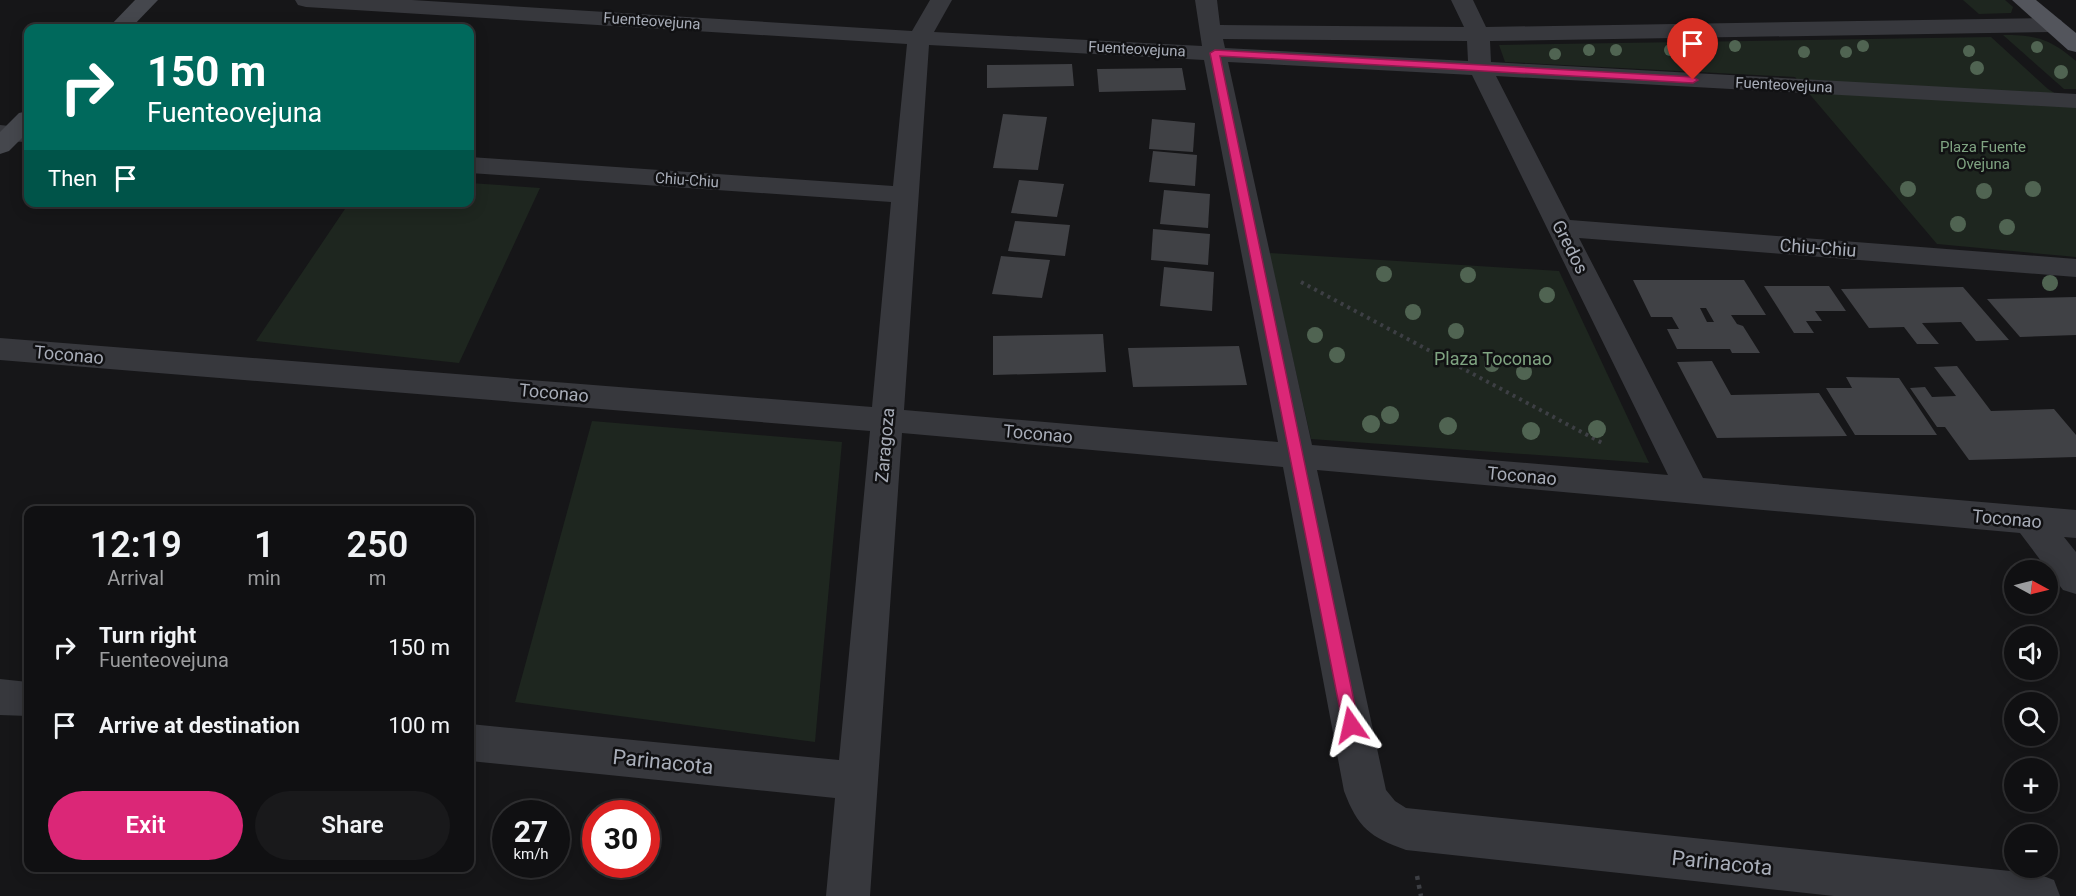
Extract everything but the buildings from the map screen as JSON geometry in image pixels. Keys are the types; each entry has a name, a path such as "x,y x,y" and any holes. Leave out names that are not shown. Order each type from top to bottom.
{"main road":[{"path":"2023,0 2076,45"}],"street":[{"path":"122,24 147,0"},
{"name":"Fuenteovejuna","path":"306,0 930,17 1204,39 1480,68 2076,101"},
{"name":"Fuenteovejuna","path":"638,0 720,4"},
{"name":"Parinacota","path":"1206,0 1204,39 1258,259 1365,791 1368,802 1376,814 1389,824 1406,829 1930,890 2038,896"},
{"name":"Gredos","path":"1462,0 1478,34 1480,68 1692,490"},
{"name":"Zaragoza","path":"848,896 905,195 930,17"},
{"name":"Fuenteovejuna","path":"1204,39 2053,25"},
{"name":"Chiu-Chiu","path":"474,165 905,195"},
{"name":"Chiu-Chiu","path":"1560,228 2076,268"},
{"name":"Toconao","path":"0,349 887,420 1298,458 2076,524"},
{"path":"2031,521 2076,579"},
{"path":"0,697 24,699"},
{"name":"Parinacota","path":"474,743 857,781"}],"path":[{"path":"1258,259 1607,445"}],"green space":[{"path":"1963,0 2005,0 2013,7 2011,13 1979,14"},
{"path":"2003,35 2034,37 2050,43 2067,54 2076,61 2076,89 2064,89"},
{"name":"Plaza Fuente Ovejuna","path":"1991,37 2048,89 2076,106 2076,257 1937,244 1795,77 1505,62 1499,45"},
{"path":"474,183 540,188 459,363 256,341 346,207 474,207"},
{"name":"Plaza Toconao","path":"1269,253 1559,271 1649,463 1311,439"},
{"path":"592,421 842,442 815,742 515,702"}],"route":[{"path":"1351,725 1215,53 1693,80"}]}
